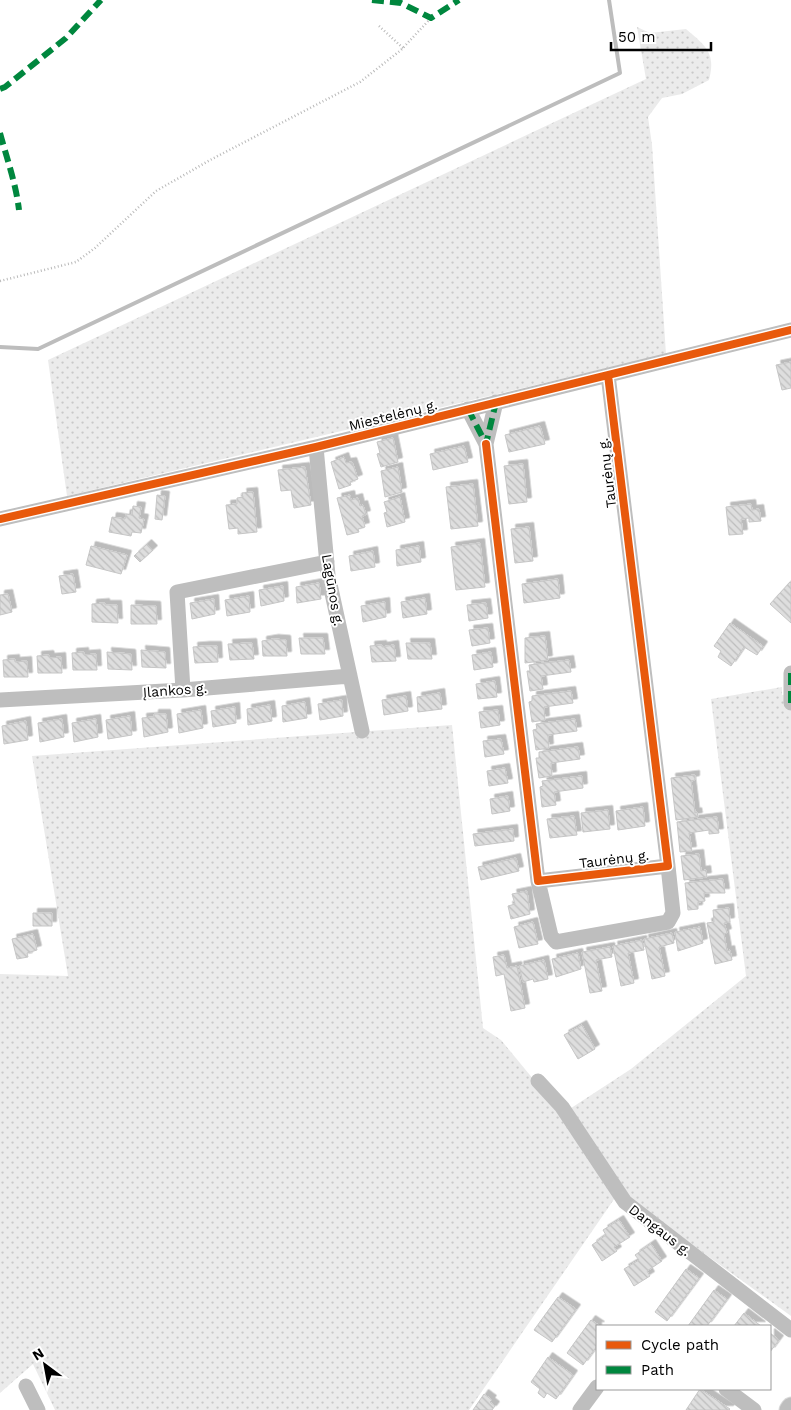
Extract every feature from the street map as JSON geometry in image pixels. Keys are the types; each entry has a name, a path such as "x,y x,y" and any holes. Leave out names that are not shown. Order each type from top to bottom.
{"street":[{"name":"Miestelėnų g.","path":"0,519 316,447 791,330"},
{"name":"Taurėnų g.","path":"538,881 668,866 608,375"},
{"path":"496,402 486,444 538,881 551,936 556,942 668,922 673,913 668,866"},
{"path":"468,409 486,444"},
{"name":"Lagūnos g.","path":"316,447 327,562 362,731"},
{"path":"183,690 178,592 327,562"},
{"path":"791,673 791,703"},
{"name":"Įlankos g.","path":"0,700 183,690 350,676"},
{"name":"Dangaus g.","path":"538,1080 562,1107 624,1202 791,1330"},
{"path":"26,1386 38,1410"},
{"path":"580,1410 596,1388"},
{"path":"727,1390 754,1410"}],"path":[{"path":"0,281 76,262 95,248 156,191 360,82 403,48 431,18"},
{"path":"379,26 403,48"}],"shaded area":[{"path":"637,27 650,33 686,29 704,45 710,56 711,63 709,80 682,94 662,98 648,117 652,145 666,354 67,496 48,360 646,79"},
{"path":"782,687 782,695 791,694 791,1316 619,1192 469,1410 55,1410 33,1364 0,1393 0,974 68,976 32,756 452,725 483,1028 501,1040 562,1114 631,1069 746,976 711,699"}],"building":[{"path":"791,362 791,388 782,390 776,365"},
{"path":"540,426 545,444 509,452 505,435"},
{"path":"393,438 398,462 381,467 377,454 380,453 377,442"},
{"path":"464,446 468,462 433,470 430,454"},
{"path":"344,457 346,463 352,462 358,479 350,482 351,485 339,489 331,462"},
{"path":"523,464 527,502 509,504 504,466"},
{"path":"305,467 311,505 294,508 291,490 281,491 278,470"},
{"path":"398,467 402,492 385,497 381,471"},
{"path":"473,484 478,526 451,529 446,487"},
{"path":"253,492 257,532 238,534 238,528 229,529 226,505 237,504 237,498 243,497 242,493"},
{"path":"157,495 165,496 162,520 155,519"},
{"path":"350,495 351,500 358,498 360,506 363,505 366,515 362,516 365,527 358,529 359,532 347,535 337,498"},
{"path":"400,497 405,522 387,527 384,513 387,512 384,502"},
{"path":"751,504 752,510 759,509 761,521 749,522 749,518 741,519 743,534 729,535 726,507"},
{"path":"133,506 141,507 139,518 144,519 141,533 132,532 131,536 109,532 112,517 125,519 126,514 132,515"},
{"path":"529,527 533,561 515,563 511,529"},
{"path":"480,543 485,587 456,590 451,547"},
{"path":"147,544 153,550 140,562 134,556"},
{"path":"91,546 127,555 121,574 86,565"},
{"path":"419,546 421,562 397,566 396,550"},
{"path":"373,551 375,567 351,571 349,556"},
{"path":"73,574 76,592 62,594 59,576"},
{"path":"558,579 560,598 524,603 522,584"},
{"path":"319,583 321,599 297,603 296,587"},
{"path":"791,583 791,623 770,604"},
{"path":"283,586 284,601 261,606 259,590"},
{"path":"8,594 12,612 0,615 0,595"},
{"path":"249,596 250,612 227,616 225,600"},
{"path":"425,598 427,614 403,618 401,602"},
{"path":"214,599 215,614 192,619 190,603"},
{"path":"385,602 386,617 363,622 361,606"},
{"path":"105,603 105,605 117,605 118,623 92,622 92,604"},
{"path":"486,603 488,618 469,621 467,605"},
{"path":"131,605 156,606 157,624 131,624"},
{"path":"730,623 763,646 757,655 744,647 731,666 718,657 721,651 714,646"},
{"path":"488,628 490,643 472,646 469,630"},
{"path":"545,636 548,660 525,663 525,638"},
{"path":"299,638 323,638 325,654 301,654"},
{"path":"286,640 287,656 263,656 262,641"},
{"path":"252,643 254,659 230,660 228,644"},
{"path":"406,643 430,643 432,659 408,659"},
{"path":"382,645 382,647 394,645 396,661 372,662 370,646"},
{"path":"217,646 218,662 195,663 193,647"},
{"path":"141,650 165,652 166,668 142,667"},
{"path":"84,652 84,655 96,654 97,670 73,670 72,653"},
{"path":"107,652 131,654 132,670 108,669"},
{"path":"491,652 493,667 474,670 472,655"},
{"path":"49,655 50,658 61,657 62,673 38,673 37,656"},
{"path":"15,659 15,662 27,661 28,677 4,677 3,660"},
{"path":"569,660 571,672 541,676 543,689 530,691 527,671 530,671 529,665"},
{"path":"495,681 497,697 478,699 476,684"},
{"path":"571,691 573,703 544,707 545,720 532,722 529,702 532,701 532,696"},
{"path":"440,693 442,709 418,712 417,697"},
{"path":"406,696 408,711 384,715 382,700"},
{"path":"342,700 343,716 320,720 318,704"},
{"path":"305,702 307,718 283,722 282,706"},
{"path":"270,705 272,721 248,725 247,709"},
{"path":"235,707 236,723 213,727 211,711"},
{"path":"201,710 203,728 179,733 177,714"},
{"path":"498,710 500,725 481,728 479,712"},
{"path":"154,714 166,714 168,732 144,737 142,718 154,717"},
{"path":"130,716 132,735 108,739 106,720"},
{"path":"62,719 64,737 40,742 38,723"},
{"path":"96,719 98,737 74,742 72,723"},
{"path":"575,719 577,731 548,735 549,748 536,750 533,730 537,729 536,724"},
{"path":"26,721 28,740 4,744 2,726"},
{"path":"501,739 504,754 485,757 483,741"},
{"path":"578,747 580,759 551,763 552,776 539,778 536,758 539,758 539,752"},
{"path":"505,768 508,783 489,786 487,771"},
{"path":"695,775 695,780 691,781 695,813 697,812 698,817 676,820 671,778"},
{"path":"582,776 583,788 554,792 556,805 542,807 540,787 543,786 542,781"},
{"path":"508,796 510,811 492,814 490,799"},
{"path":"643,807 645,826 618,830 616,811"},
{"path":"608,810 610,829 583,832 581,813"},
{"path":"574,816 577,835 550,838 547,819"},
{"path":"717,817 719,833 709,834 709,830 689,833 692,851 680,852 677,822"},
{"path":"513,829 514,841 475,846 473,834"},
{"path":"699,854 701,871 706,870 707,877 684,880 681,856"},
{"path":"516,858 519,871 481,880 478,867"},
{"path":"723,879 725,893 704,893 705,901 698,902 698,909 688,910 685,883"},
{"path":"527,891 530,914 511,919 508,906 515,904 512,894"},
{"path":"729,908 730,922 724,923 727,933 724,934 727,951 730,950 732,960 715,964 707,923 714,922 713,910"},
{"path":"33,913 52,913 52,926 33,926"},
{"path":"533,922 538,944 519,948 514,927"},
{"path":"700,927 703,943 678,951 675,932"},
{"path":"672,933 674,943 659,947 665,976 652,979 644,939"},
{"path":"33,934 37,950 27,953 28,957 17,959 12,939"},
{"path":"642,940 644,950 628,953 634,983 621,986 613,946"},
{"path":"610,947 612,957 596,960 602,991 590,993 582,952"},
{"path":"578,953 581,969 556,977 552,959"},
{"path":"504,955 507,968 517,966 525,1008 511,1011 504,974 496,976 493,957"},
{"path":"544,960 548,979 534,982 533,979 523,982 519,966"},
{"path":"582,1025 595,1049 578,1059 564,1035"},
{"path":"619,1220 630,1237 614,1247 617,1251 602,1261 592,1245 606,1235 603,1230"},
{"path":"651,1244 662,1261 647,1271 650,1276 634,1286 624,1269 639,1260 635,1255"},
{"path":"686,1269 699,1278 667,1321 655,1312"},
{"path":"714,1290 727,1299 708,1325 689,1325"},
{"path":"558,1297 576,1309 552,1342 534,1330"},
{"path":"744,1313 760,1325 735,1325"},
{"path":"591,1320 598,1325 596,1325 596,1347 583,1365 567,1353"},
{"path":"771,1334 779,1340 771,1351"},
{"path":"548,1357 573,1375 556,1399 547,1393 544,1398 538,1393 540,1389 531,1382"},
{"path":"699,1390 730,1409 729,1410 686,1410"},
{"path":"484,1394 492,1400 490,1402 495,1406 492,1410 473,1410"}],"waterway":[{"path":"0,347 38,349 620,73 609,0"}],"marked path":[{"path":"0,89 66,38 101,0"},
{"path":"372,0 401,3 431,18 459,0"},
{"path":"0,133 14,181 19,210"},
{"path":"468,409 486,444 496,402"},
{"path":"791,673 791,703"}],"cycle path":[{"path":"0,519 316,447 791,330"},
{"path":"486,444 538,881 668,866 608,375"}]}
